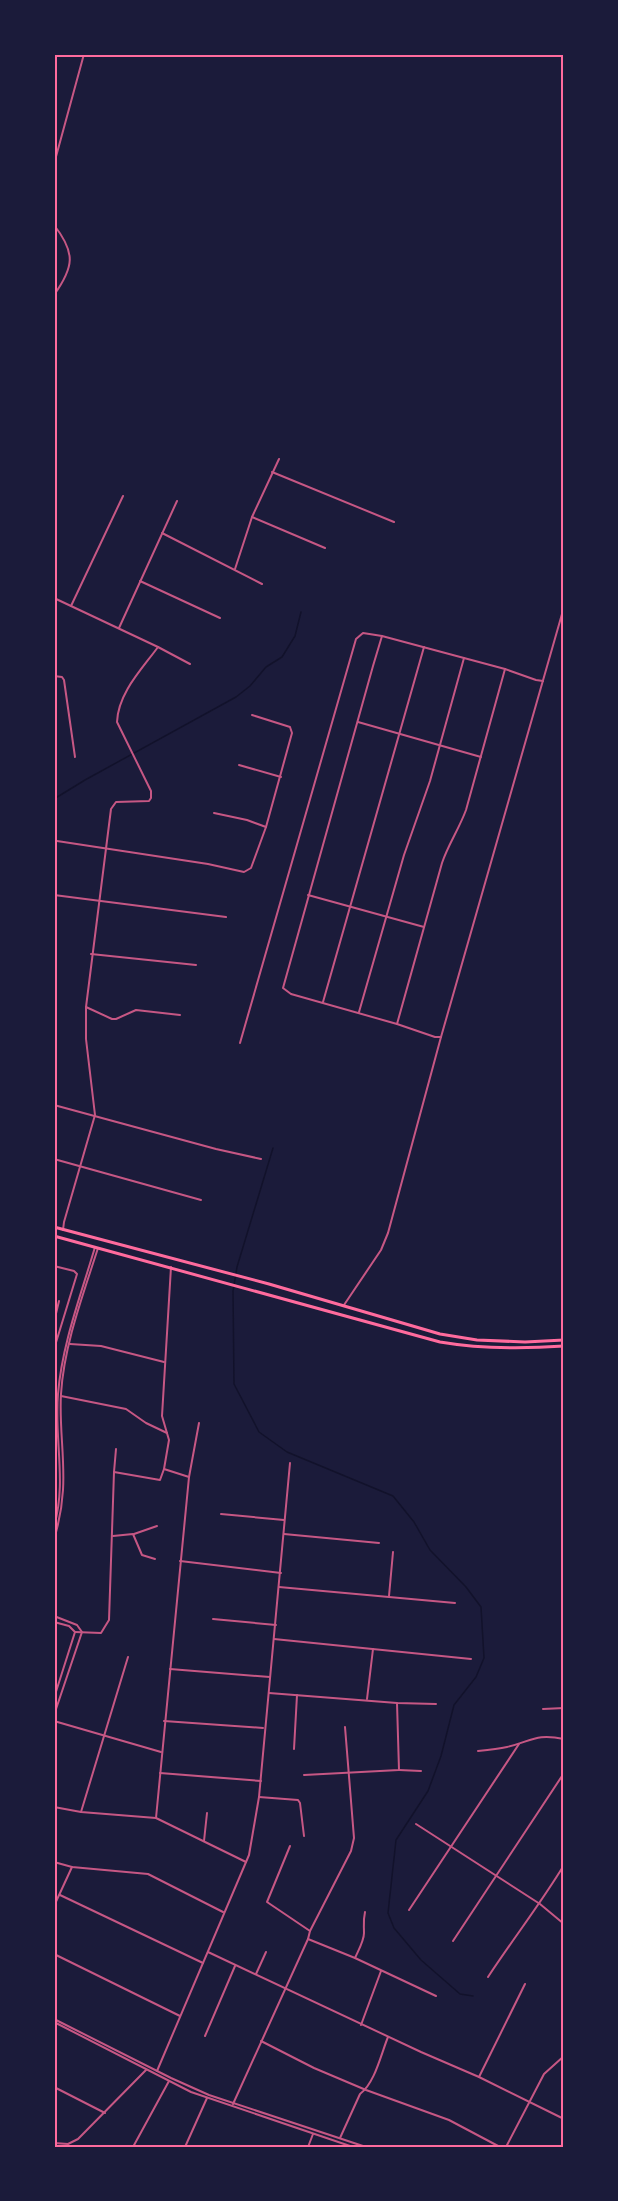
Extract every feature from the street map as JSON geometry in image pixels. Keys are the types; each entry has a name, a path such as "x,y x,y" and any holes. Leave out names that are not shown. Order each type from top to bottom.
{"main road":[{"path":"54,1227 459,1338 525,1342 564,1340"},
{"path":"54,1236 449,1343 512,1349 564,1346"}],"street":[{"path":"54,164 84,54"},
{"path":"54,225 63,238 71,263 54,295"},
{"path":"235,569 252,517 279,459"},
{"path":"272,472 394,522"},
{"path":"71,606 123,496"},
{"path":"119,628 177,501"},
{"path":"252,517 324,548"},
{"path":"162,533 262,584"},
{"path":"140,581 220,618"},
{"path":"54,598 190,664"},
{"path":"343,1305 381,1250 388,1233 441,1036 564,607"},
{"path":"240,1043 356,639 363,633 382,636 505,669 536,681 543,681"},
{"path":"382,636 283,988 291,994 435,1037 441,1036"},
{"path":"63,1230 95,1115 86,1039 86,1007 91,954 113,804 149,801 151,798 151,791 117,722 118,709 128,689 158,647"},
{"path":"323,1002 424,647"},
{"path":"359,1013 404,855 427,791 464,658"},
{"path":"397,1024 444,855 462,821 505,669"},
{"path":"54,676 62,677 64,680 75,757"},
{"path":"57,842 208,864 243,872 251,868 281,777 291,729 281,723 252,715"},
{"path":"358,722 481,758"},
{"path":"239,765 281,777"},
{"path":"214,813 247,820 266,827"},
{"path":"54,895 226,917"},
{"path":"308,895 424,927"},
{"path":"91,954 196,965"},
{"path":"86,1007 116,1020 136,1010 180,1015"},
{"path":"54,1105 261,1159"},
{"path":"54,1159 201,1200"},
{"path":"54,1539 62,1508 63,1489 62,1379 97,1247"},
{"path":"54,1526 60,1489 57,1409 59,1379 67,1344 97,1247"},
{"path":"54,1266 74,1270 76,1274 54,1349"},
{"path":"114,1472 160,1480 164,1469 169,1440 162,1416 171,1267"},
{"path":"54,1322 59,1301"},
{"path":"54,1329 59,1331"},
{"path":"70,1344 100,1346 165,1362"},
{"path":"61,1396 126,1409 146,1423 168,1433"},
{"path":"156,1818 189,1477 199,1423"},
{"path":"54,1622 69,1626 75,1632 101,1633 110,1620 116,1449"},
{"path":"157,2071 246,1862 261,1781 290,1463"},
{"path":"164,1469 189,1477"},
{"path":"221,1514 284,1520"},
{"path":"113,1536 133,1534 156,1526"},
{"path":"133,1534 142,1555 154,1559"},
{"path":"284,1534 379,1543"},
{"path":"389,1596 393,1552"},
{"path":"180,1561 281,1573"},
{"path":"279,1587 455,1603"},
{"path":"54,1616 77,1624 82,1632"},
{"path":"213,1619 276,1625"},
{"path":"54,1698 75,1632"},
{"path":"54,1715 82,1632"},
{"path":"274,1639 471,1659"},
{"path":"367,1701 373,1649"},
{"path":"81,1812 128,1657"},
{"path":"170,1669 270,1677"},
{"path":"269,1693 436,1704"},
{"path":"294,1749 297,1695"},
{"path":"397,1703 399,1770"},
{"path":"543,1709 564,1708"},
{"path":"54,1721 162,1753"},
{"path":"165,1721 265,1729"},
{"path":"233,2104 310,1931 351,1851 354,1838 345,1727"},
{"path":"478,1751 519,1744 532,1738 564,1739"},
{"path":"409,1910 519,1744"},
{"path":"304,1775 421,1771"},
{"path":"160,1773 261,1781"},
{"path":"453,1941 564,1773"},
{"path":"259,1797 298,1800 304,1836"},
{"path":"54,1807 81,1812 156,1818 246,1862"},
{"path":"204,1841 207,1814"},
{"path":"416,1824 540,1904 564,1924"},
{"path":"290,1846 267,1902 310,1931"},
{"path":"54,1862 72,1868 148,1874 223,1912"},
{"path":"488,1977 518,1931 540,1904 564,1865"},
{"path":"54,1906 72,1868"},
{"path":"60,1895 203,1963"},
{"path":"355,1958 363,1937 362,1926 365,1912"},
{"path":"308,1939 436,1996"},
{"path":"208,1952 564,2118"},
{"path":"256,1975 267,1952"},
{"path":"54,1954 180,2016"},
{"path":"205,2036 235,1966"},
{"path":"361,2025 381,1971"},
{"path":"479,2077 525,1984"},
{"path":"54,2020 193,2088 233,2104 366,2147"},
{"path":"54,2020 146,2070 207,2098 353,2147"},
{"path":"340,2138 360,2094 366,2090 388,2037"},
{"path":"261,2040 314,2068 366,2090 449,2120 500,2147"},
{"path":"506,2147 544,2074 564,2056"},
{"path":"54,2143 68,2144 78,2139 146,2070"},
{"path":"133,2147 170,2081"},
{"path":"54,2087 105,2113"},
{"path":"186,2147 207,2098"},
{"path":"308,2147 313,2134"}],"waterway":[{"path":"54,799 236,697 250,686 266,667 282,657 295,636 301,612"},
{"path":"273,1148 237,1267 233,1291 234,1384 259,1432 287,1452 393,1496 414,1522 430,1550 466,1587 481,1607 484,1658 476,1677 454,1705 441,1756 428,1791 396,1840 388,1913 394,1928 421,1960 460,1994 473,1996"}]}
